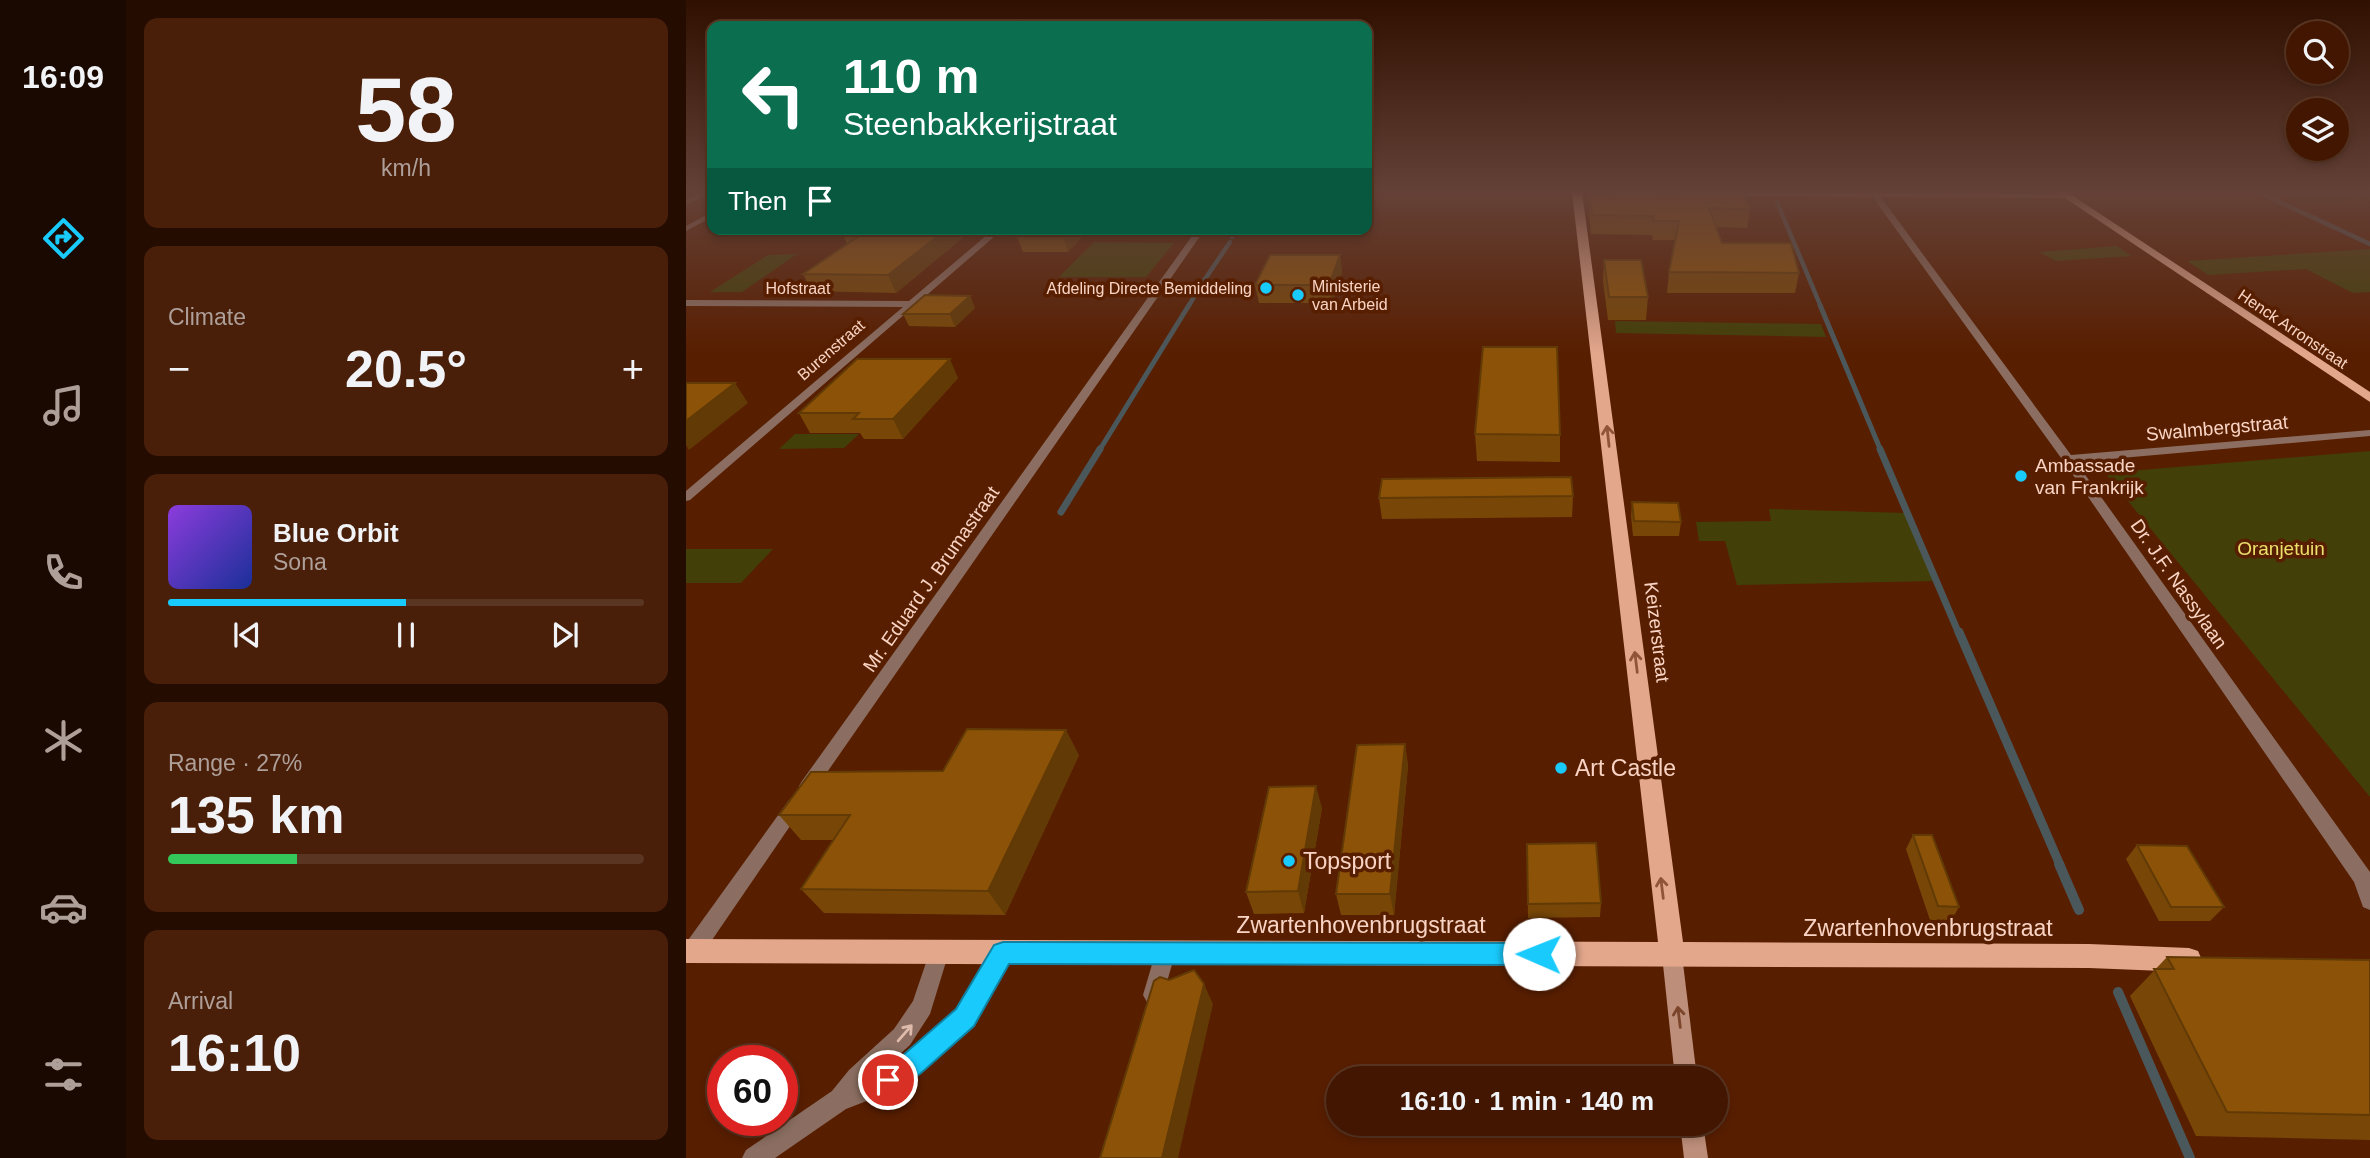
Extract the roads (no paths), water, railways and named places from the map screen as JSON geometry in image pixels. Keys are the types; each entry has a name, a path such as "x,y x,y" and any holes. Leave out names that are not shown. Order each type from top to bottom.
{"main road":[{"name":"Keizerstraat","path":"1584,246 1685,1066"},
{"name":"Henck Arronstraat","path":"2141,246 2370,398"},
{"name":"Zwartenhovenbrugstraat","path":"689,951 2089,956 2215,961"},
{"path":"1693,1136 1696,1158"}],"street":[{"name":"Burenstraat","path":"686,497 979,246"},
{"name":"Mr. Eduard J. Brumastraat","path":"689,951 1189,246"},
{"name":"Dr. J.F. Nassylaan","path":"1913,246 2068,459 2363,878 2370,901"},
{"name":"Hofstraat","path":"686,303 909,304"},
{"name":"Swalmbergstraat","path":"2068,459 2370,433"},
{"path":"1148,1016 1166,951"},
{"path":"754,1158 840,1099 857,1078 912,1024 922,1006 939,953"},
{"path":"840,1099 864,1094 888,1080 954,1030 973,1006 1003,953"}],"waterway":[{"path":"1201,285 1227,246"},
{"path":"1795,246 1821,307"},
{"path":"1188,307 1198,290"},
{"path":"1099,451 1189,305"},
{"path":"1820,305 1881,451"},
{"path":"1061,512 1100,449"},
{"path":"1880,449 1959,634"},
{"path":"1959,632 2060,865"},
{"path":"2059,864 2079,910"},
{"path":"2118,992 2190,1158"}],"place":[{"name":"Afdeling Directe Bemiddeling","path":"1266,288"},
{"name":"Ministerie van Arbeid","path":"1298,295"},
{"name":"Ambassade van Frankrijk","path":"2021,476"},
{"name":"Art Castle","path":"1561,768"},
{"name":"Topsport","path":"1289,861"}],"park label":[{"name":"Oranjetuin","path":"2281,548"}]}
